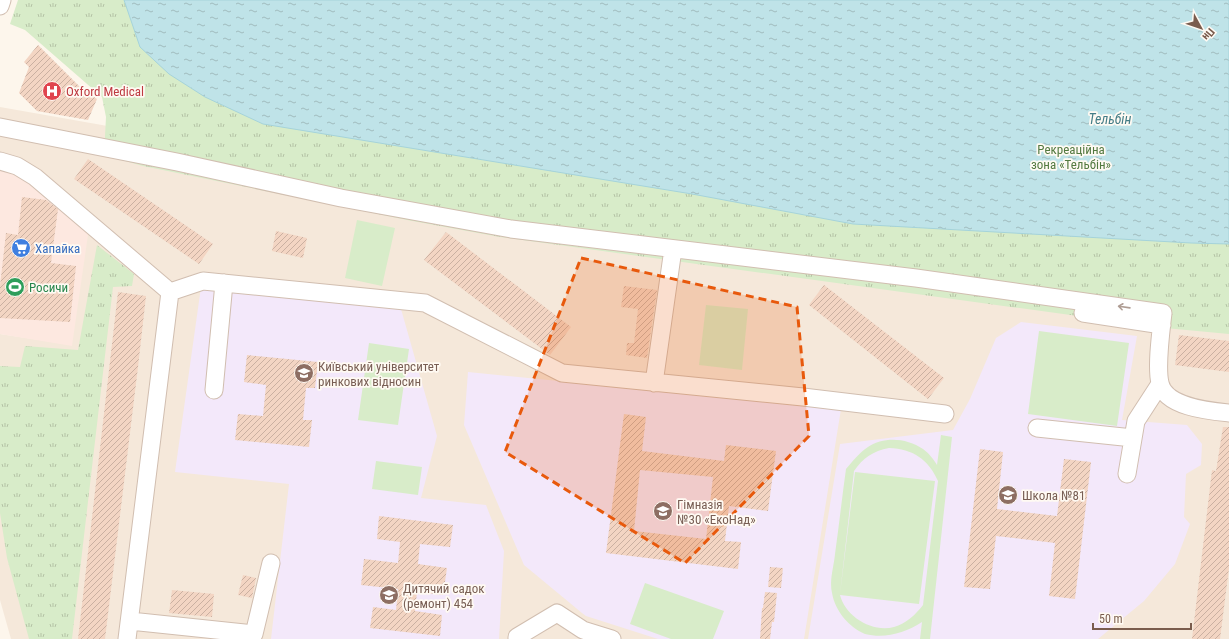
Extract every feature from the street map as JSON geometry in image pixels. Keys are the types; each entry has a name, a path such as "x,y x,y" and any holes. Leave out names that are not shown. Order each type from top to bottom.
{"street":[{"path":"0,6 2,0"},
{"path":"0,126 177,162 341,198 503,228 672,254"},
{"path":"0,138 216,181 338,208 490,236 916,278 1162,319 1159,367 1160,384 1167,395 1180,403 1198,409 1229,413"},
{"path":"0,161 17,166 35,177 170,292"},
{"path":"654,383 672,254"},
{"path":"170,292 203,281 425,303 562,373 803,397 945,414"},
{"path":"214,390 224,283"},
{"path":"127,639 170,292"},
{"path":"1127,474 1136,421 1160,384"},
{"path":"1036,428 1133,438"},
{"path":"130,621 254,634 271,563"},
{"path":"517,639 517,637 557,613 583,630 612,639"}],"highlighted area":[{"path":"581,258 797,307 809,436 685,563 505,452"}],"shaded area":[{"path":"0,107 886,264 1229,302 1229,639 11,639 0,600 0,334 72,345 0,168"},
{"path":"0,168 20,172 89,228 72,346 0,334"},
{"path":"201,287 401,309 437,436 421,498 486,505 504,551 499,639 271,639 289,484 175,472"},
{"name":"Школа №81","path":"1021,322 1137,336 1122,420 1187,425 1202,444 1201,465 1186,474 1184,517 1190,524 1175,564 1144,601 1098,639 808,639 840,444 953,430 970,399 996,338"},
{"name":"Гімназія №30 «ЕкоНад»","path":"468,372 841,409 804,639 658,639 586,616 582,613 524,565 464,425"}],"green space":[{"name":"Тельбін","path":"18,0 1229,0 1229,334 1165,328 500,237 407,220 143,166 104,155 106,117 102,97 25,30 10,24"},
{"path":"357,220 395,228 382,286 345,278"},
{"path":"97,245 134,274 132,286 113,287 72,639 29,639 7,558 0,513 0,366 20,367 25,346 78,350"},
{"path":"706,305 748,309 742,370 699,365"},
{"path":"1039,331 1129,343 1117,426 1028,414"},
{"path":"369,343 409,349 398,425 358,420"},
{"path":"941,435 952,437 930,639 920,639 922,622 895,634 880,636 865,634 848,623 844,618 836,606 831,588 846,469 859,454 868,447 874,443 888,440 910,442 917,445 927,452 937,465","holes":["889,448 905,450 919,457 930,467 938,481 923,605 903,624 886,628 869,625 853,616 847,610 840,595 919,604 935,481 855,472 840,594 854,471 861,462 873,453"]},
{"path":"376,461 422,467 418,495 372,489"},
{"path":"645,583 724,611 713,639 671,639 630,624"}],"water":[{"name":"Тельбін","path":"124,0 1229,0 1229,244 853,224 692,194 263,124 205,97 169,74 140,47"}],"building":[{"name":"Oxford Medical","path":"38,45 82,89 97,99 88,120 37,111 19,93 29,67 24,62"},
{"path":"88,159 213,244 199,264 74,179"},
{"path":"22,197 46,200 58,209 51,263 76,266 70,322 0,318 0,286 6,233 18,235"},
{"path":"276,231 307,238 303,258 272,251"},
{"path":"446,232 571,327 550,355 424,260"},
{"path":"824,285 944,378 928,399 809,305"},
{"path":"624,286 657,290 647,358 626,355 627,343 634,343 638,309 621,307"},
{"path":"118,292 146,296 138,367 105,639 78,639"},
{"path":"1179,335 1229,341 1229,372 1175,365"},
{"name":"Київський університет ринкових відносин","path":"247,355 318,362 315,388 306,388 303,420 312,420 309,447 235,440 238,414 263,416 266,385 244,382"},
{"path":"624,414 646,417 642,451 724,461 726,445 776,451 768,511 729,506 725,541 741,542 738,569 606,553","holes":["640,470 713,477 706,539 634,531"]},
{"path":"1223,427 1229,427 1229,568 1220,639 1192,639 1212,470 1216,471"},
{"path":"980,449 1003,452 997,509 1057,516 1064,459 1091,462 1075,599 1049,596 1055,543 996,536 990,589 964,587"},
{"path":"379,516 453,525 450,547 420,544 418,564 447,568 443,595 417,592 415,611 442,615 440,636 370,628 373,607 396,610 398,589 361,585 364,559 398,563 400,542 377,539"},
{"path":"770,567 783,568 781,588 768,587"},
{"path":"243,575 256,578 252,598 238,595"},
{"path":"172,590 214,594 212,617 169,613"},
{"path":"765,592 777,593 774,622 772,622 770,639 760,639 762,608"}],"place":[{"name":"Oxford Medical","path":"52,91"},
{"name":"Хапайка","path":"21,248"},
{"name":"Росичи","path":"15,287"},
{"name":"Київський університет ринкових відносин","path":"304,373"},
{"name":"Школа №81","path":"1008,495"},
{"name":"Гімназія №30 «ЕкоНад»","path":"663,511"},
{"name":"Дитячий садок (ремонт) 454","path":"389,595"}],"park label":[{"name":"Рекреаційна зона «Тельбін»","path":"1071,156"}]}
